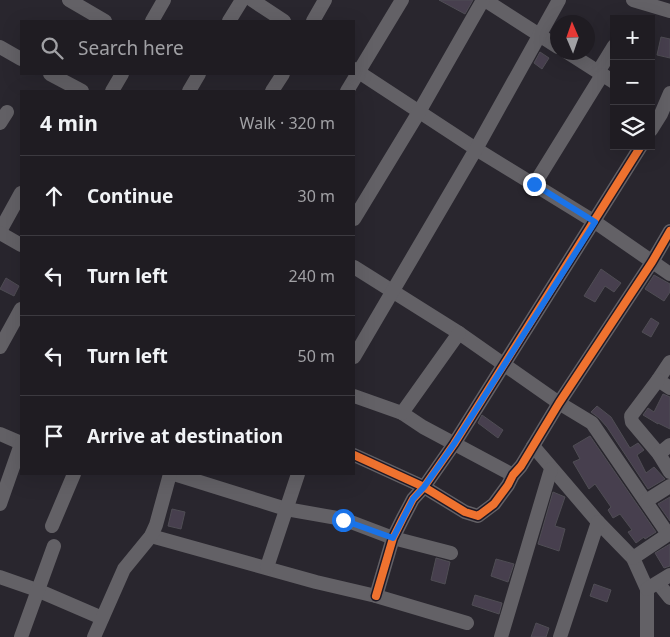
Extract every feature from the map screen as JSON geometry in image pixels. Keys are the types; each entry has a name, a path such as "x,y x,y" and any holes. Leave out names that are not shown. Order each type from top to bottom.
{"street":[{"path":"69,0 103,20"},
{"path":"153,20 164,0"},
{"path":"231,20 242,0"},
{"path":"252,0 282,20"},
{"path":"315,20 325,0"},
{"path":"402,0 356,71 476,149 595,222 670,274"},
{"path":"355,217 484,0 550,42"},
{"path":"355,355 476,149 559,0"},
{"path":"633,0 670,11"},
{"path":"0,47 20,58"},
{"path":"534,184 605,76 610,59"},
{"path":"580,60 605,76"},
{"path":"52,75 80,90"},
{"path":"113,90 121,75"},
{"path":"189,90 198,75"},
{"path":"273,90 282,75"},
{"path":"347,90 354,75"},
{"path":"661,114 670,93"},
{"path":"376,596 393,538 413,499 424,487 454,444 640,150"},
{"path":"20,195 0,232 20,244"},
{"path":"355,455 424,487 465,512 478,516 494,504 521,466 559,403 652,262 670,231"},
{"path":"355,268 459,332 559,403 592,423 669,533 632,558"},
{"path":"0,347 20,311"},
{"path":"402,412 459,332"},
{"path":"670,362 631,416 632,422 665,449 670,472"},
{"path":"658,380 670,388"},
{"path":"355,396 402,412 423,427 513,475"},
{"path":"0,434 20,444"},
{"path":"533,446 598,522 632,558 652,586 670,598"},
{"path":"0,502 20,447"},
{"path":"500,637 552,469"},
{"path":"52,526 74,475"},
{"path":"94,637 124,569 151,536 156,525 170,475"},
{"path":"177,475 286,509 343,520 393,538 451,553"},
{"path":"267,567 298,475"},
{"path":"646,501 670,486"},
{"path":"560,637 598,522"},
{"path":"151,536 316,582 376,596 467,623"},
{"path":"21,637 54,546"},
{"path":"652,586 670,575"},
{"path":"0,577 37,590 102,618"},
{"path":"647,636 652,586"}],"building":[{"path":"439,0 473,0 465,14"},
{"path":"661,37 670,39 670,58 657,55"},
{"path":"540,52 549,58 542,69 534,63"},
{"path":"601,269 621,283 614,292 605,286 595,302 584,296"},
{"path":"654,275 670,284 670,292 664,301 645,289"},
{"path":"6,278 19,286 14,296 0,289"},
{"path":"651,318 659,323 651,337 642,332"},
{"path":"663,394 670,397 670,429 643,415 648,408 654,412"},
{"path":"597,406 611,417 630,448 638,443 644,450 637,455 646,473 654,467 665,479 648,489 607,427 591,412"},
{"path":"482,415 503,430 498,438 478,423"},
{"path":"590,436 656,532 645,539 644,537 636,543 628,532 632,530 620,514 613,518 608,510 611,507 595,484 589,489 573,462 580,459 573,446"},
{"path":"553,492 565,497 555,526 565,529 559,551 538,544"},
{"path":"670,497 670,521 658,504"},
{"path":"172,509 185,512 181,529 168,526"},
{"path":"670,544 670,566 664,568 655,553"},
{"path":"436,558 450,562 445,584 431,580"},
{"path":"496,559 514,564 508,582 491,576"},
{"path":"594,584 611,590 607,602 590,596"},
{"path":"475,595 502,603 499,614 472,605"},
{"path":"536,623 549,628 546,637 531,637"}],"cycle path":[{"path":"376,596 393,538 413,499 424,487 454,444 638,150"},
{"path":"355,455 424,487 465,512 478,516 494,504 521,466 559,403 652,262 670,231"}],"route":[{"path":"343,520 393,538 413,499 424,487 454,444 595,222 534,184"}]}
